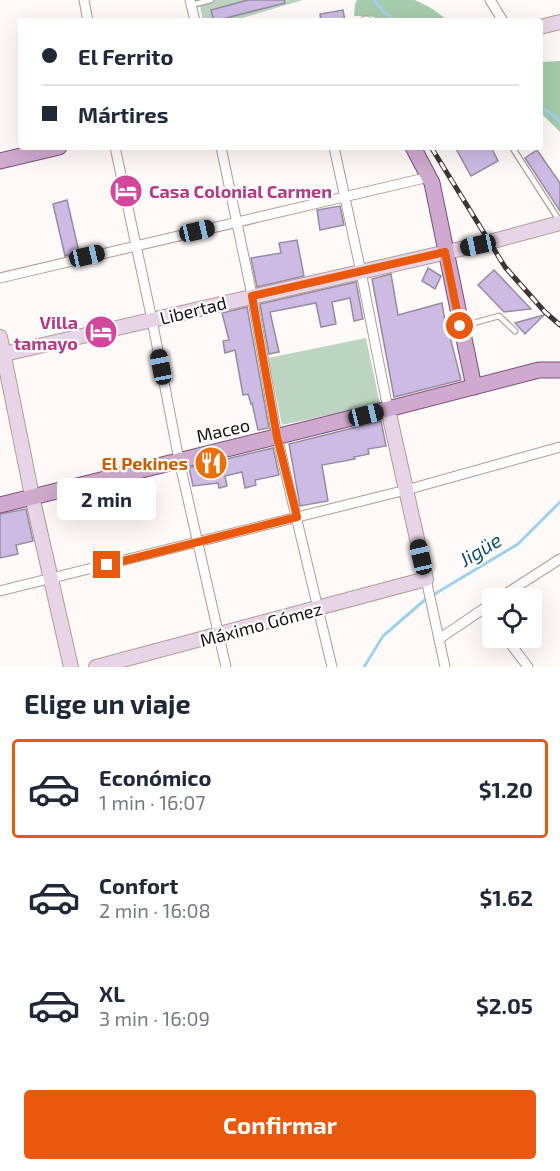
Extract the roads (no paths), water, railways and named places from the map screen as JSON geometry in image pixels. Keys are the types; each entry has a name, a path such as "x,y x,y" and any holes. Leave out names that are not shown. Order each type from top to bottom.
{"main road":[{"path":"0,161 46,150"},
{"path":"415,150 432,183 474,387"},
{"name":"Maceo","path":"0,505 538,370 560,370"}],"street":[{"path":"84,0 87,18"},
{"path":"490,0 501,18"},
{"path":"191,2 194,18"},
{"path":"543,26 560,22"},
{"path":"116,150 179,460 226,667"},
{"path":"222,150 252,296 277,437 320,608 332,667"},
{"path":"335,150 362,272 388,409 445,667"},
{"path":"0,278 429,177"},
{"name":"Libertad","path":"2,354 362,272 560,222"},
{"path":"0,337 32,496 71,667"},
{"path":"0,591 406,490 560,447"},
{"path":"515,588 560,559"},
{"name":"Máximo Gómez","path":"96,667 320,608 427,585"},
{"path":"439,639 482,610"},
{"path":"514,648 528,667"}],"lane":[{"path":"191,2 211,0"},
{"path":"514,150 560,222"},
{"path":"460,326 499,316 515,331"}],"waterway":[{"path":"374,0 391,18"},
{"path":"543,108 560,121"},
{"name":"Jigüe","path":"433,595 518,544 560,502"},
{"name":"Jigüe","path":"364,667 383,636 427,598"}],"railway":[{"path":"433,150 505,267 545,312 560,325"}],"place":[{"name":"Casa Colonial Carmen","path":"126,191"},
{"name":"Villa tamayo","path":"101,332"},
{"name":"El Pekines","path":"211,463"}]}
